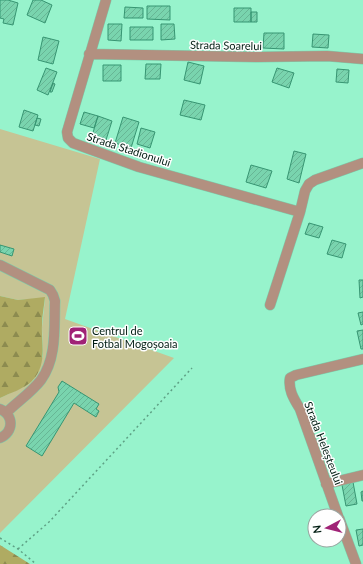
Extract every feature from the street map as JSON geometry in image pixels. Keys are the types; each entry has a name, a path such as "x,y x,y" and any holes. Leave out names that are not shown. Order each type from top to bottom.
{"street":[{"name":"Strada Stadionului","path":"106,0 66,132 68,138 73,143 139,167 300,212"},
{"name":"Strada Soarelui","path":"89,54 257,57 327,56 363,59"},
{"path":"270,305 300,212 305,191 309,184 315,180 363,163"},
{"path":"0,264 50,290 55,302 53,349 46,372 40,382 3,411 11,421 11,426 6,434 0,438"},
{"name":"Strada Heleșteului","path":"335,508 300,409 290,390 290,378 296,374 363,359"},
{"path":"326,484 363,475"},
{"name":"Strada Heleșteului","path":"347,539 356,564"}],"path":[{"path":"18,548 50,522 192,368"},
{"path":"0,538 18,548 36,564"}],"shaded area":[{"name":"Centrul de Fotbal Mogoșoaia","path":"0,129 100,159 65,319 174,358 0,533 0,398 25,386 33,380 43,356 42,327 45,298 18,300 0,296"}],"green space":[{"path":"0,296 18,300 45,297 42,322 43,354 40,368 29,384 0,398"},
{"path":"0,545 30,564 0,564"}],"building":[{"path":"0,0 8,0 18,3 13,25 3,23 4,19 0,18"},
{"path":"33,0 41,0 52,5 45,23 27,15"},
{"path":"147,6 170,6 170,20 147,19"},
{"path":"125,7 143,8 143,18 124,18"},
{"path":"234,8 251,8 251,22 234,22"},
{"path":"251,12 257,12 257,22 251,22"},
{"path":"108,24 122,24 121,41 108,40"},
{"path":"161,24 174,24 175,39 161,40"},
{"path":"130,27 153,27 153,40 130,40"},
{"path":"264,33 284,33 284,49 263,48"},
{"path":"313,34 329,35 328,48 312,47"},
{"path":"43,37 59,41 53,64 38,60"},
{"path":"188,62 204,66 200,84 184,80"},
{"path":"146,64 161,64 160,79 145,79"},
{"path":"103,65 121,65 121,81 103,81"},
{"path":"46,68 57,72 48,95 37,90"},
{"path":"277,68 294,73 289,88 272,82"},
{"path":"337,69 349,70 348,83 336,82"},
{"path":"53,83 55,84 52,92 50,92"},
{"path":"184,100 205,105 201,120 180,115"},
{"path":"24,110 38,115 33,131 19,127"},
{"path":"84,112 98,116 94,128 80,124"},
{"path":"98,116 112,121 106,140 92,136"},
{"path":"123,117 139,122 131,148 115,143"},
{"path":"37,118 41,119 39,126 35,125"},
{"path":"141,128 155,132 150,148 137,144"},
{"path":"294,151 306,154 299,183 287,179"},
{"path":"251,165 272,171 266,188 246,182"},
{"path":"309,223 323,227 319,238 305,234"},
{"path":"332,240 346,244 342,258 327,254"},
{"path":"0,245 14,249 12,256 0,252"},
{"path":"359,280 363,280 363,297 360,298"},
{"path":"363,312 363,324 361,325 358,313"},
{"path":"363,330 363,349 361,349 357,331"},
{"path":"62,381 99,404 96,409 99,411 96,417 74,403 42,456 26,446 59,392 58,387"},
{"path":"353,482 357,504 346,506 342,485"},
{"path":"363,491 363,501 362,501 361,492"},
{"path":"363,529 363,545 359,546 356,530"}],"place":[{"name":"Centrul de Fotbal Mogoșoaia","path":"78,336"}]}
